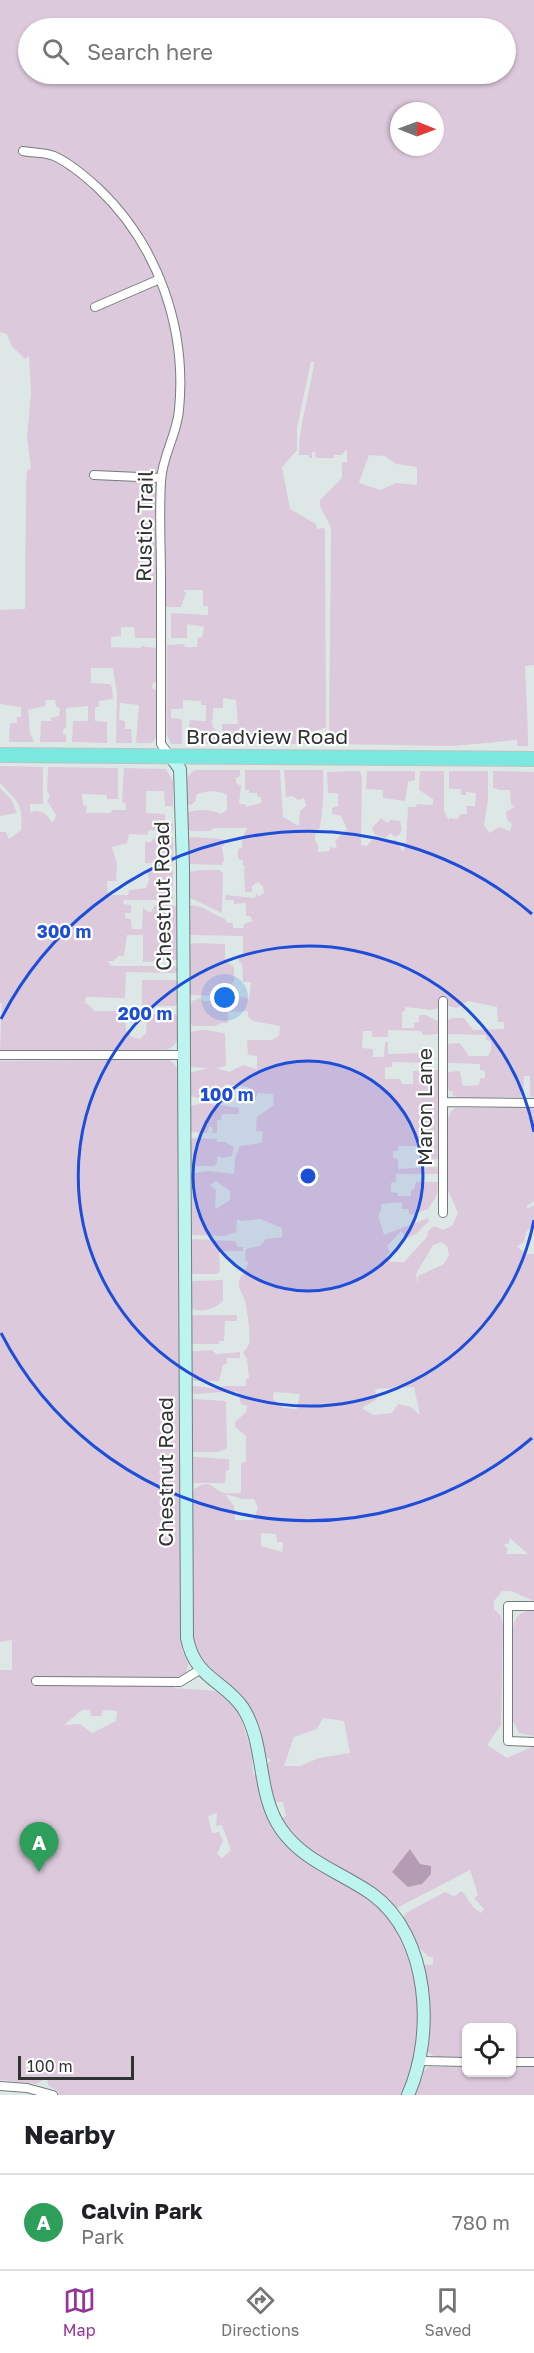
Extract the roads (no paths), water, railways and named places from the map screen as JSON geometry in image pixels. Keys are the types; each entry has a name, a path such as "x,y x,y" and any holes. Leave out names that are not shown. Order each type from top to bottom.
{"main road":[{"name":"Broadview Road","path":"0,755 534,759"}],"street":[{"name":"Rustic Trail","path":"23,151 56,157 94,185 111,201 137,234 153,261 173,316 179,354 179,412 165,456 161,478 161,744 171,757"},
{"path":"95,307 160,279"},
{"path":"94,475 161,478"},
{"name":"Chestnut Road","path":"171,757 180,769 184,1054 186,1627 190,1649 201,1669 243,1708 252,1728 275,1819 288,1838 318,1863 374,1895 393,1913 409,1938 421,1981 423,2006 420,2061 408,2095"},
{"name":"Maron Lane","path":"443,1213 444,1002"},
{"path":"0,1054 184,1054"},
{"path":"443,1102 534,1103"},
{"path":"534,1606 508,1606 508,1741 534,1742"},
{"path":"36,1682 180,1682 201,1669"},
{"path":"420,2061 462,2062"},
{"path":"516,2062 534,2062"},
{"path":"0,2086 27,2088 53,2095"}],"place":[{"name":"Calvin Park","path":"39,1872"}]}
